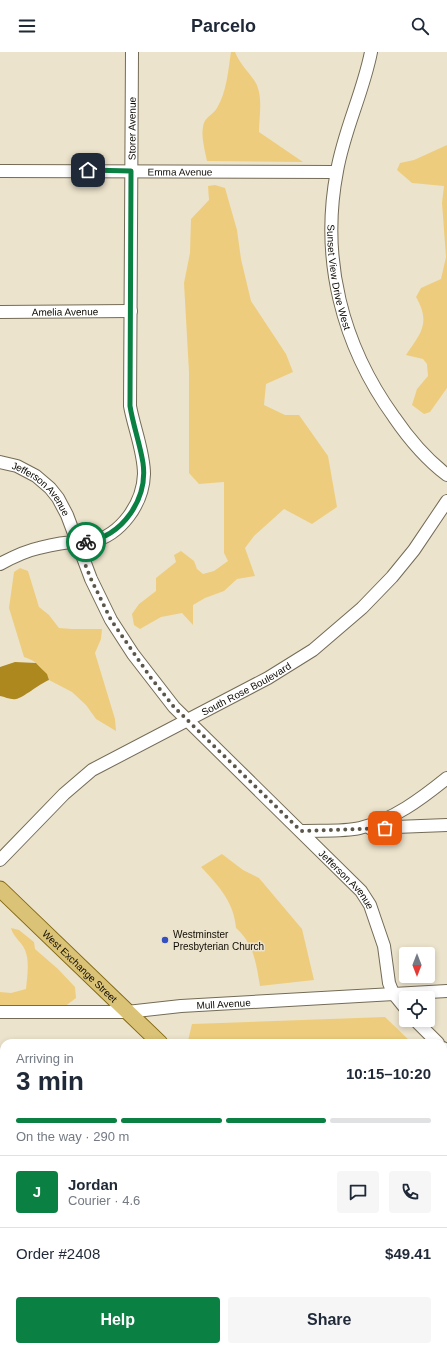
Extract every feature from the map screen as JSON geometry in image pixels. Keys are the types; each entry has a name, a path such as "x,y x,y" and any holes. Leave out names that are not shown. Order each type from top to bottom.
{"main road":[{"name":"West Exchange Street","path":"0,889 156,1039"}],"street":[{"name":"Storer Avenue","path":"0,564 28,551 76,542 92,541 114,530 132,512 140,495 143,480 143,462 130,406 132,52"},
{"name":"Sunset View Drive West","path":"371,52 362,90 346,135 336,172 332,214 332,257 340,307 353,347 371,383 404,431 425,456 447,475"},
{"name":"Emma Avenue","path":"0,171 336,172"},
{"name":"Amelia Avenue","path":"0,312 131,311"},
{"name":"Jefferson Avenue","path":"0,462 25,469 50,488 67,515 91,579 111,620 151,678 174,707 340,868 366,898 377,922 384,946 387,978 393,993 399,1000"},
{"name":"South Rose Boulevard","path":"0,860 64,794 92,770 268,678 313,650 349,620 396,572 414,550 447,500"},
{"path":"359,828 397,814 447,778"},
{"path":"301,831 447,825"},
{"name":"Mull Avenue","path":"0,1012 127,1012 181,1006 447,991"},
{"path":"422,1027 434,1039"}],"shaded area":[{"path":"231,52 235,52 257,86 260,98 259,132 303,162 207,161 203,140 204,124 217,108 223,95 227,81"},
{"path":"447,145 447,388 430,412 424,414 412,405 417,389 428,376 427,364 423,359 406,355 420,334 422,328 423,314 416,297 421,288 441,279 446,257 442,203 444,186 412,183 397,170 400,163 414,160"},
{"path":"215,185 225,188 237,230 241,259 251,301 286,354 293,372 266,384 264,405 285,415 299,415 328,456 337,507 312,524 284,509 254,536 245,548 255,576 237,579 224,591 205,598 193,605 193,625 182,613 161,617 140,629 134,625 132,614 139,604 156,591 156,578 176,562 174,555 181,551 194,561 197,569 203,574 214,571 228,561 224,553 224,482 199,484 189,473 189,372 184,283 190,253 191,219 209,200 208,186"},
{"path":"20,568 28,571 39,607 49,615 59,628 102,629 101,639 95,653 115,719 116,731 96,719 86,705 72,692 49,680 45,672 39,666 32,660 24,657 9,608 14,572"},
{"path":"15,662 36,663 47,674 49,680 16,699 0,696 0,667"},
{"path":"222,854 243,870 259,878 302,929 314,980 260,986 253,954 247,941 236,928 235,919 229,902 219,887 201,867"},
{"path":"11,928 19,930 34,942 35,949 58,969 75,987 76,998 64,1007 0,1005 0,992 11,993 26,989 28,970 27,955 24,947"},
{"path":"385,1017 408,1039 188,1039 192,1024"}],"way so far":[{"path":"86,542 76,542 91,579 111,620 133,654 174,707 301,831 385,828"}],"place":[{"name":"Westminster Presbyterian Church","path":"165,940"}],"route":[{"path":"86,542 104,537 120,526 128,518 140,495 144,473 143,462 130,406 131,171 88,170"}]}
